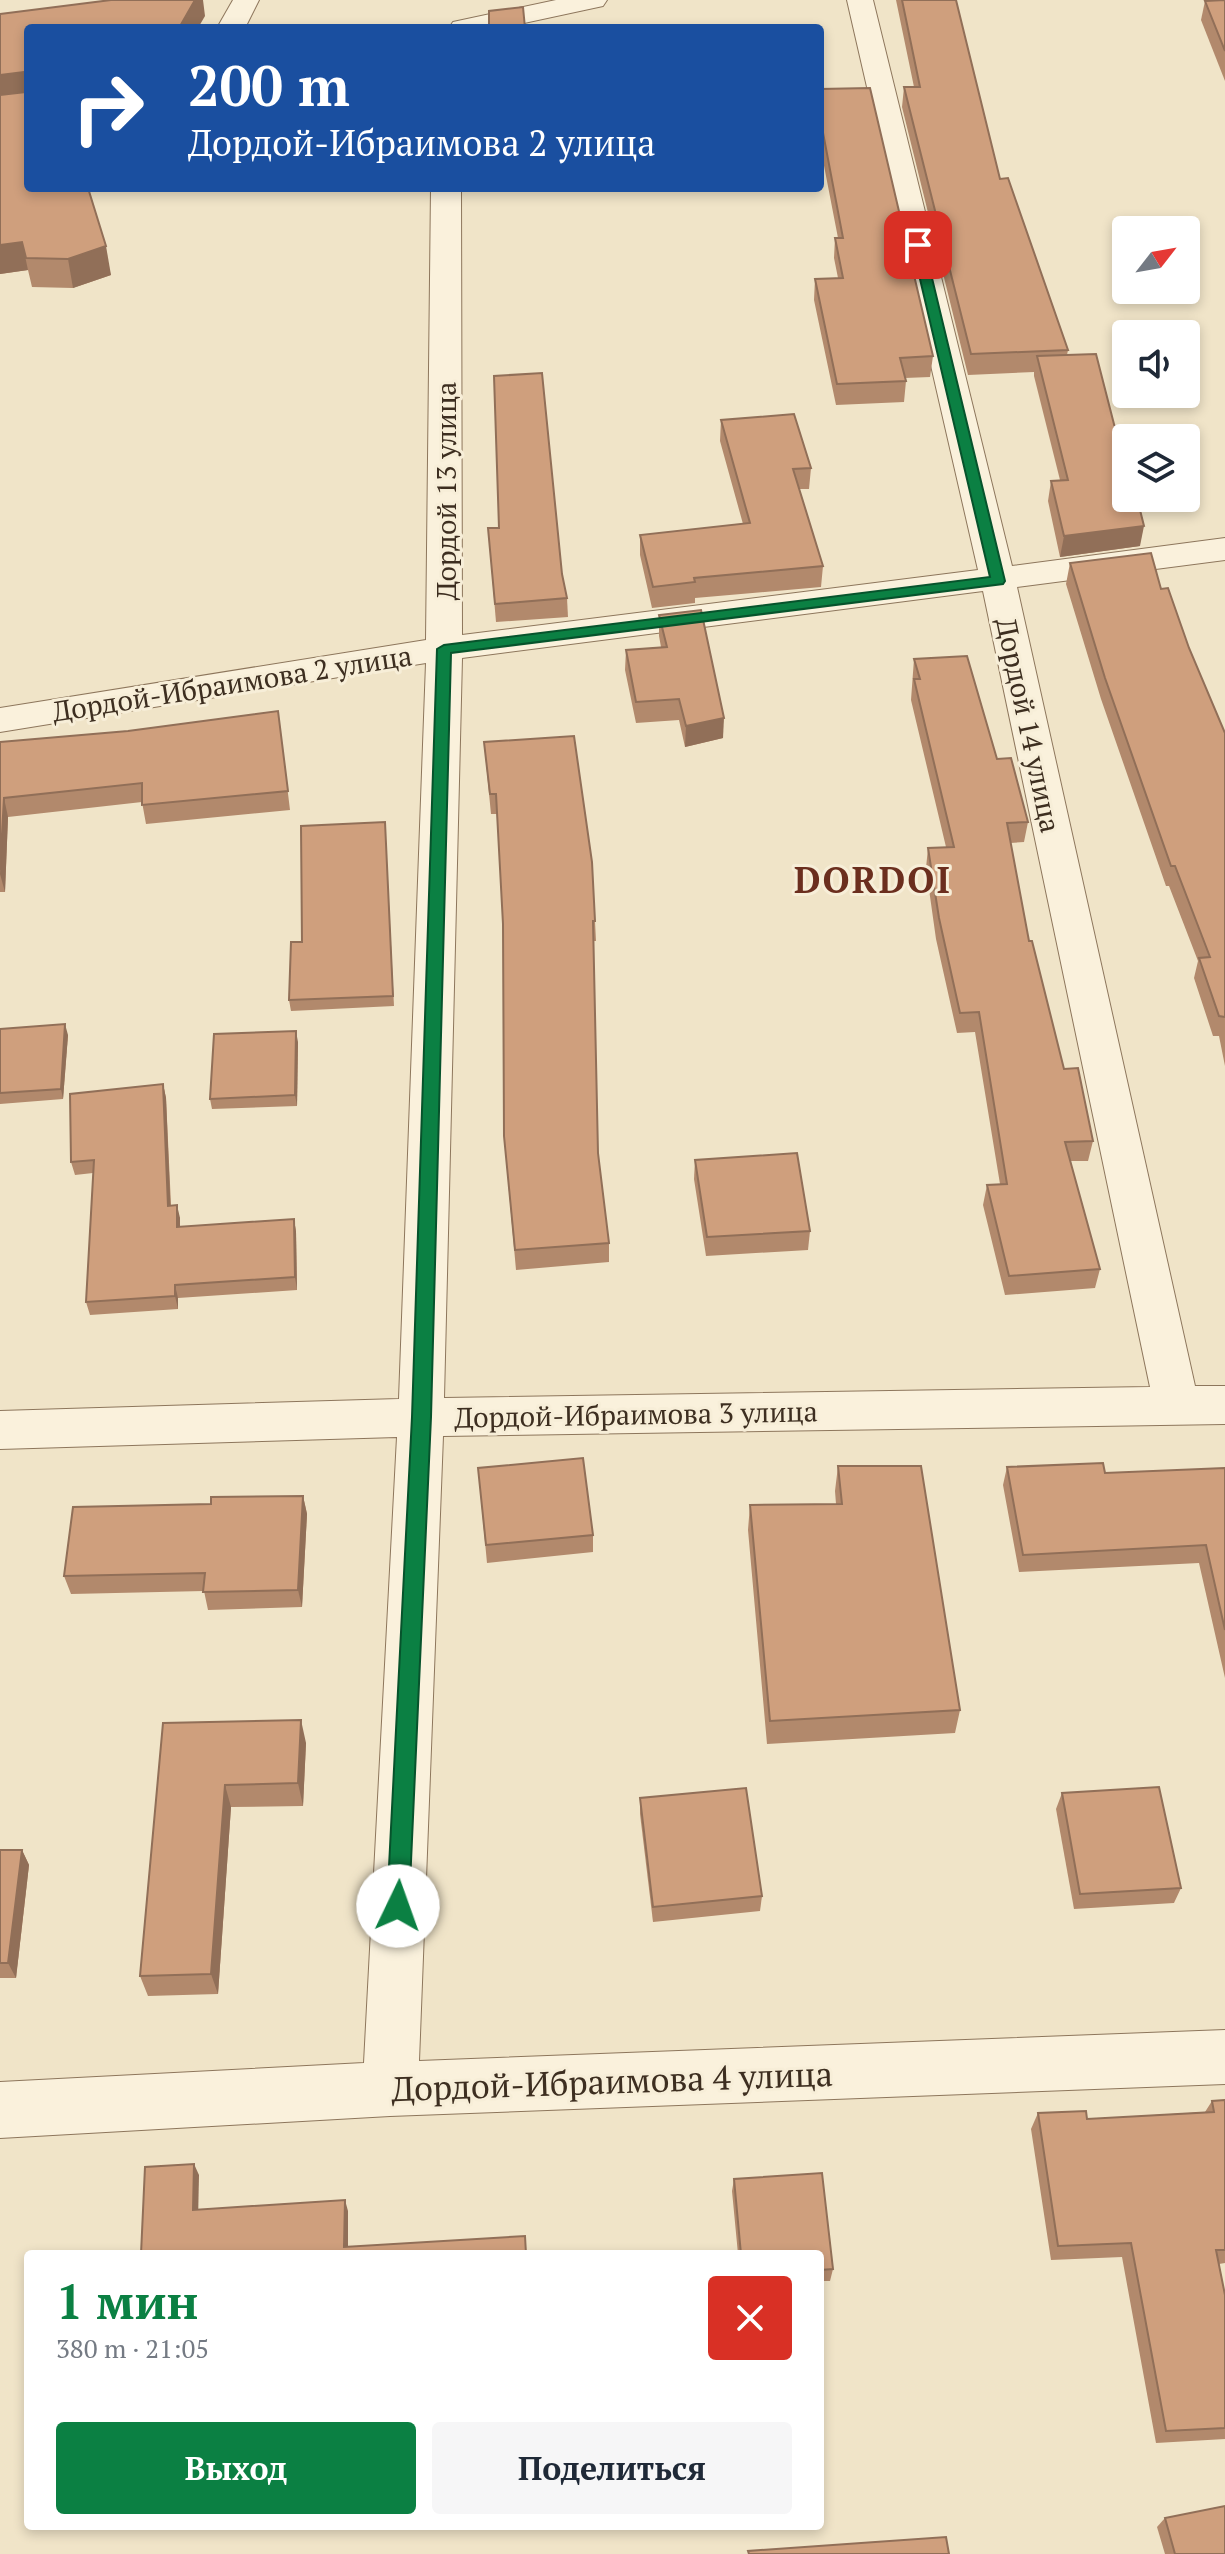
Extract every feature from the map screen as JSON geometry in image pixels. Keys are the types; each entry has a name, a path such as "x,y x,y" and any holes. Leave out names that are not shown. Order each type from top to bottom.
{"street":[{"path":"233,24 246,0"},
{"path":"482,24 594,0"},
{"name":"Дордой 14 улица","path":"860,0 998,581 1177,1406"},
{"name":"Дордой 13 улица","path":"390,2089 421,1417 444,649 446,192"},
{"name":"Дордой-Ибраимова 2 улица","path":"0,720 444,649 998,581 1225,549"},
{"name":"Дордой-Ибраимова 3 улица","path":"0,1430 421,1417 1225,1405"},
{"name":"Дордой-Ибраимова 4 улица","path":"0,2110 390,2089 1225,2057"}],"building":[{"path":"111,0 195,0 181,24 24,24 24,72 0,75 0,14"},
{"path":"902,0 956,0 1000,179 1008,178 1068,350 971,354 904,87 920,87"},
{"path":"1225,0 1225,51 1205,1"},
{"path":"523,7 525,24 489,24 489,11"},
{"path":"870,88 933,356 900,358 906,381 837,384 815,279 843,278 835,238 843,238 824,138 824,89"},
{"path":"24,92 24,192 89,192 106,246 68,259 26,258 22,242 0,245 0,95"},
{"path":"1096,354 1114,424 1112,512 1140,512 1144,526 1064,536 1051,481 1068,480 1037,356"},
{"path":"542,373 567,598 495,604 488,528 499,528 494,376"},
{"path":"794,414 811,468 793,469 823,566 694,578 695,582 653,587 640,535 750,523 721,420"},
{"path":"1151,553 1161,589 1168,588 1189,648 1225,733 1225,1017 1219,1016 1199,958 1210,957 1175,866 1171,866 1105,678 1070,563"},
{"path":"701,610 724,718 686,726 679,699 636,702 626,650 667,647 659,615"},
{"path":"967,656 997,759 1011,758 1028,822 1007,823 1029,941 1032,941 1064,1069 1078,1068 1093,1141 1065,1142 1100,1269 1009,1276 987,1185 1007,1184 979,1012 960,1013 939,918 928,848 954,847 914,679 920,679 914,659"},
{"path":"278,711 288,791 142,805 142,783 4,798 0,870 0,742 128,731"},
{"path":"574,736 592,862 598,1153 609,1243 515,1250 504,1136 503,924 496,794 490,794 484,742"},
{"path":"385,822 393,996 289,1000 291,942 302,942 301,826"},
{"path":"65,1024 61,1089 0,1093 0,1029"},
{"path":"296,1031 295,1095 210,1099 214,1034"},
{"path":"163,1084 168,1206 177,1205 177,1227 294,1219 295,1277 175,1285 175,1296 86,1302 94,1160 71,1162 70,1094"},
{"path":"797,1153 810,1231 707,1237 695,1160"},
{"path":"583,1458 593,1535 486,1545 478,1468"},
{"path":"1103,1463 1105,1473 1225,1468 1225,1630 1206,1545 1023,1555 1007,1467"},
{"path":"838,1466 921,1466 960,1710 770,1721 750,1505 842,1504"},
{"path":"303,1496 298,1590 203,1592 205,1573 64,1576 73,1507 211,1504 211,1497"},
{"path":"301,1720 298,1783 225,1785 211,1974 140,1976 163,1723"},
{"path":"1159,1787 1181,1888 1080,1894 1062,1793"},
{"path":"746,1788 762,1896 653,1907 640,1798"},
{"path":"0,1850 22,1850 8,1963 0,1963"},
{"path":"1225,2100 1225,2250 1216,2250 1225,2295 1225,2428 1166,2431 1131,2243 1058,2246 1038,2113 1086,2111 1087,2119 1214,2112 1212,2101"},
{"path":"194,2164 193,2210 345,2200 344,2247 525,2236 526,2250 141,2250 145,2167"},
{"path":"822,2173 833,2269 824,2270 824,2250 741,2250 734,2179"},
{"path":"1225,2506 1225,2554 1175,2554 1165,2518"},
{"path":"946,2537 949,2554 749,2554 748,2551"}],"district":[{"name":"DORDOI","path":"873,879"}],"route":[{"path":"398,1906 421,1417 444,649 998,581 918,245"}]}
